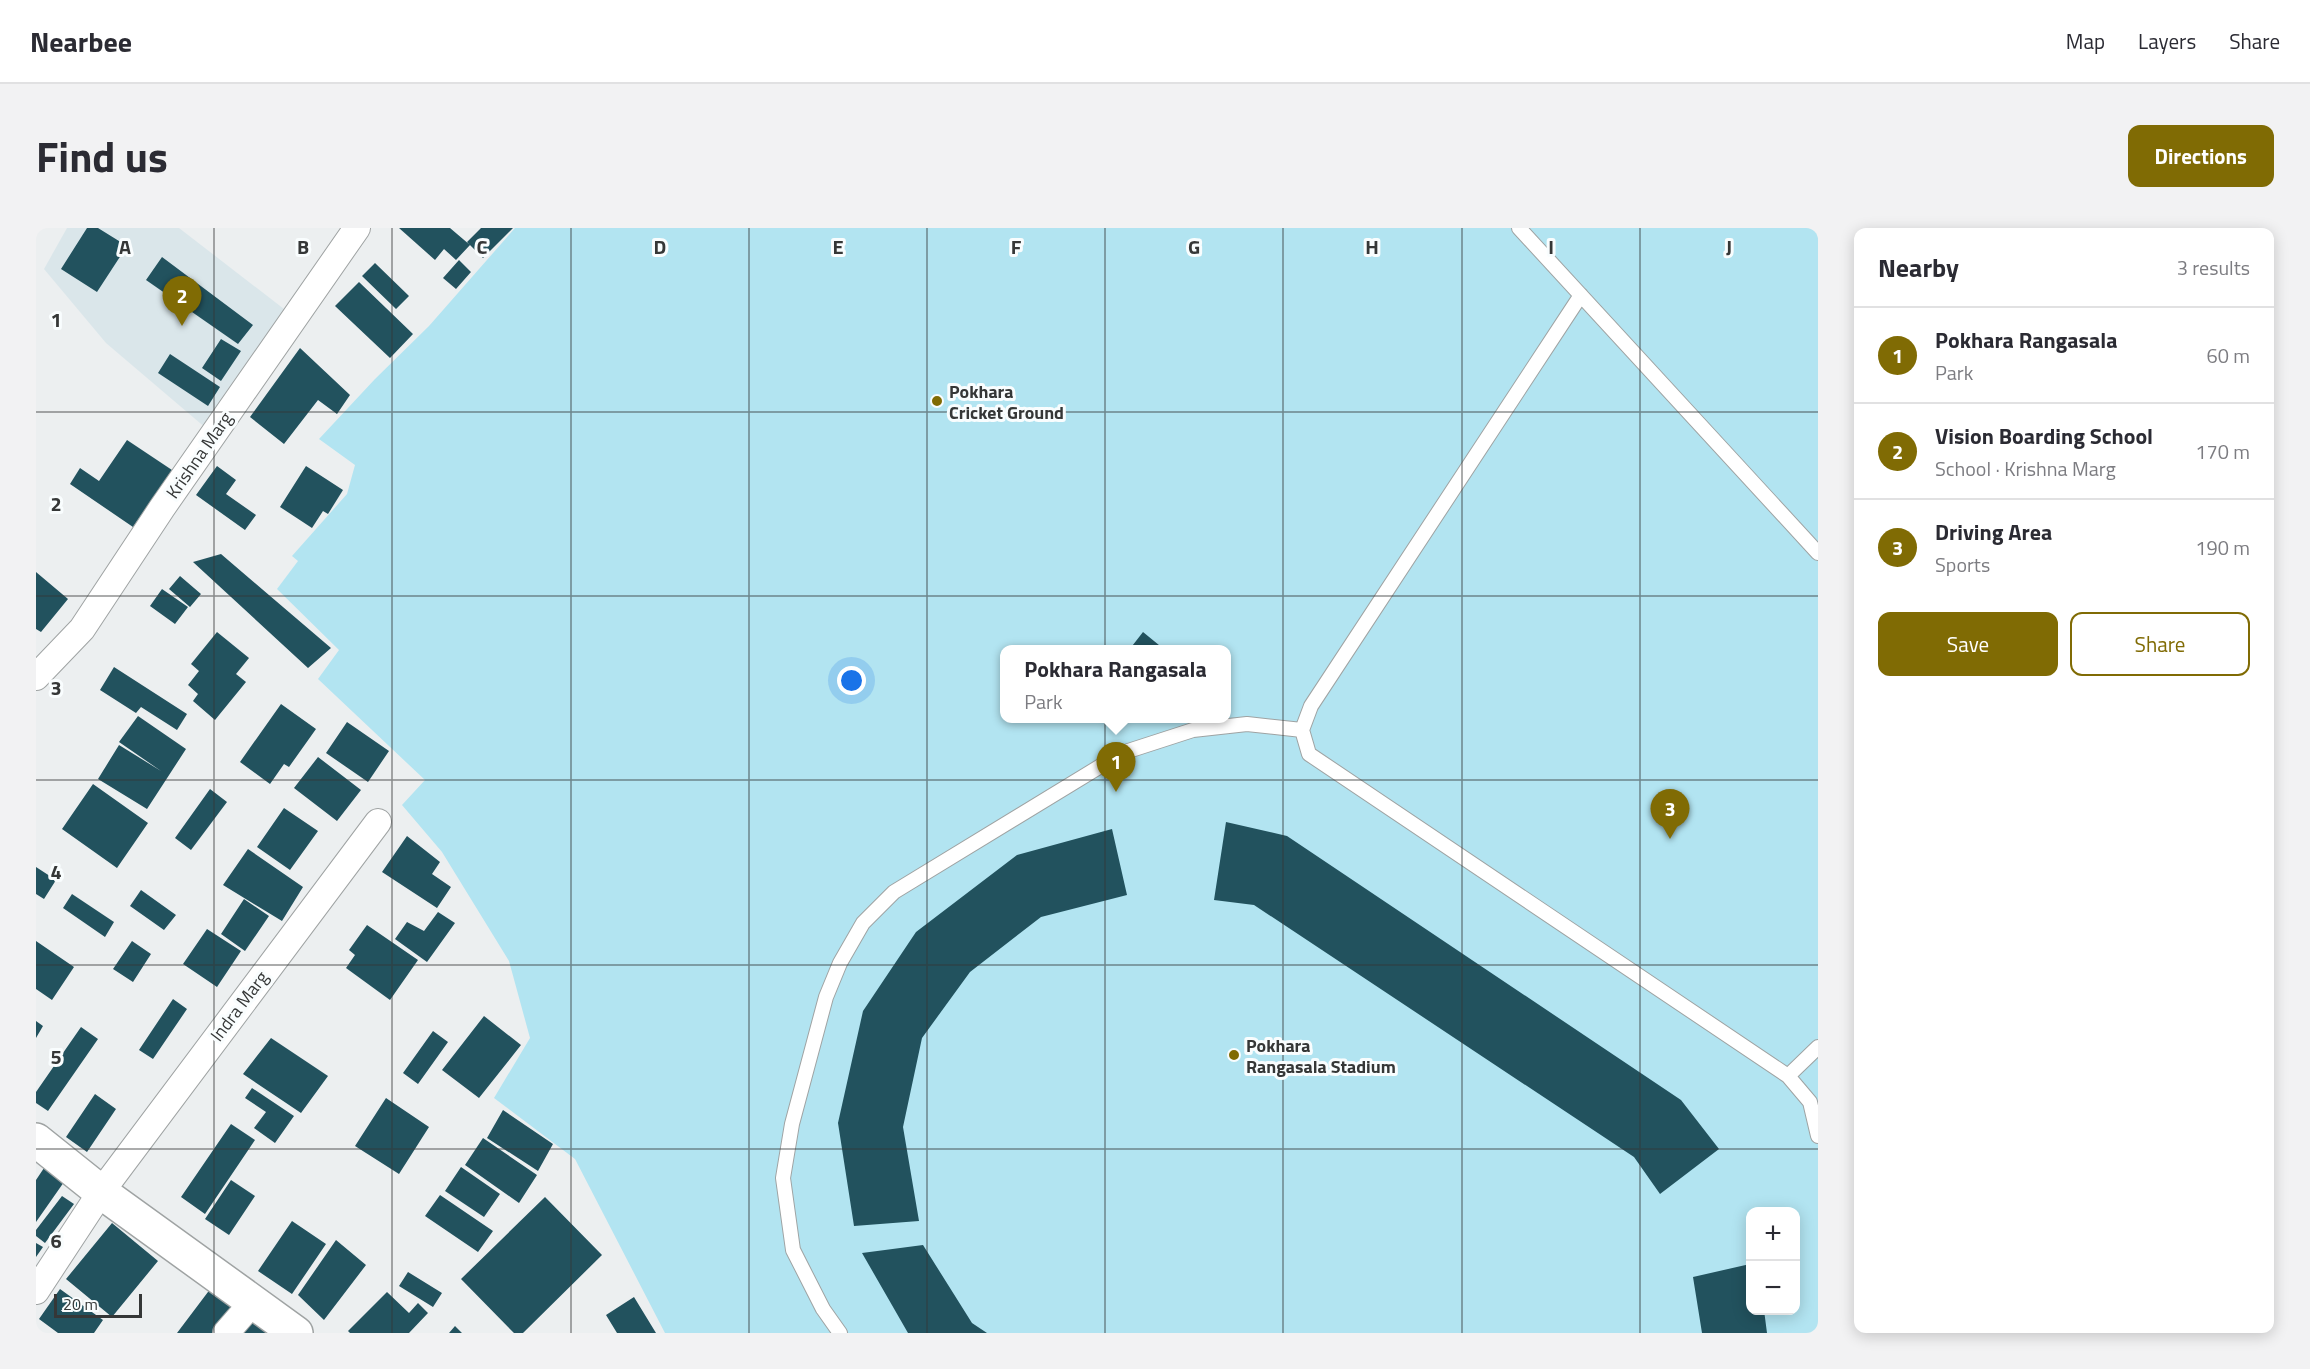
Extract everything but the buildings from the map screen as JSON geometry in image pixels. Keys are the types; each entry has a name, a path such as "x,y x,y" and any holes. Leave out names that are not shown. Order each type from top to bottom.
{"main road":[{"path":"36,1140 100,1192 296,1333"}],"street":[{"name":"Krishna Marg","path":"36,677 82,629 162,508 357,228"},
{"name":"Indra Marg","path":"36,1291 100,1192 378,822"},
{"path":"226,1333 253,1302"}],"lane":[{"path":"1519,228 1818,553"},
{"path":"1581,295 1311,706 1302,730 1309,754 1788,1076 1810,1102 1818,1136"},
{"path":"840,1333 823,1309 793,1250 783,1178 792,1124 826,997 840,963 863,922 894,891 1122,753 1193,730 1247,724 1302,730"},
{"path":"1788,1076 1818,1047"}],"shaded area":[{"path":"67,228 179,228 284,309 207,429 106,343 44,269"},
{"path":"515,228 1818,228 1818,1333 665,1333 575,1159 494,1098 530,1038 509,961 442,852 402,805 425,780 318,679 339,650 277,589 298,561 292,556 347,494 355,465 319,439 429,326"}],"place":[{"name":"Vision Boarding School","path":"182,326"},
{"name":"Pokhara Cricket Ground","path":"937,401"},
{"name":"Pokhara Rangasala","path":"1116,792"},
{"name":"Driving Area","path":"1670,839"},
{"name":"Pokhara Rangasala Stadium","path":"1234,1055"}]}
